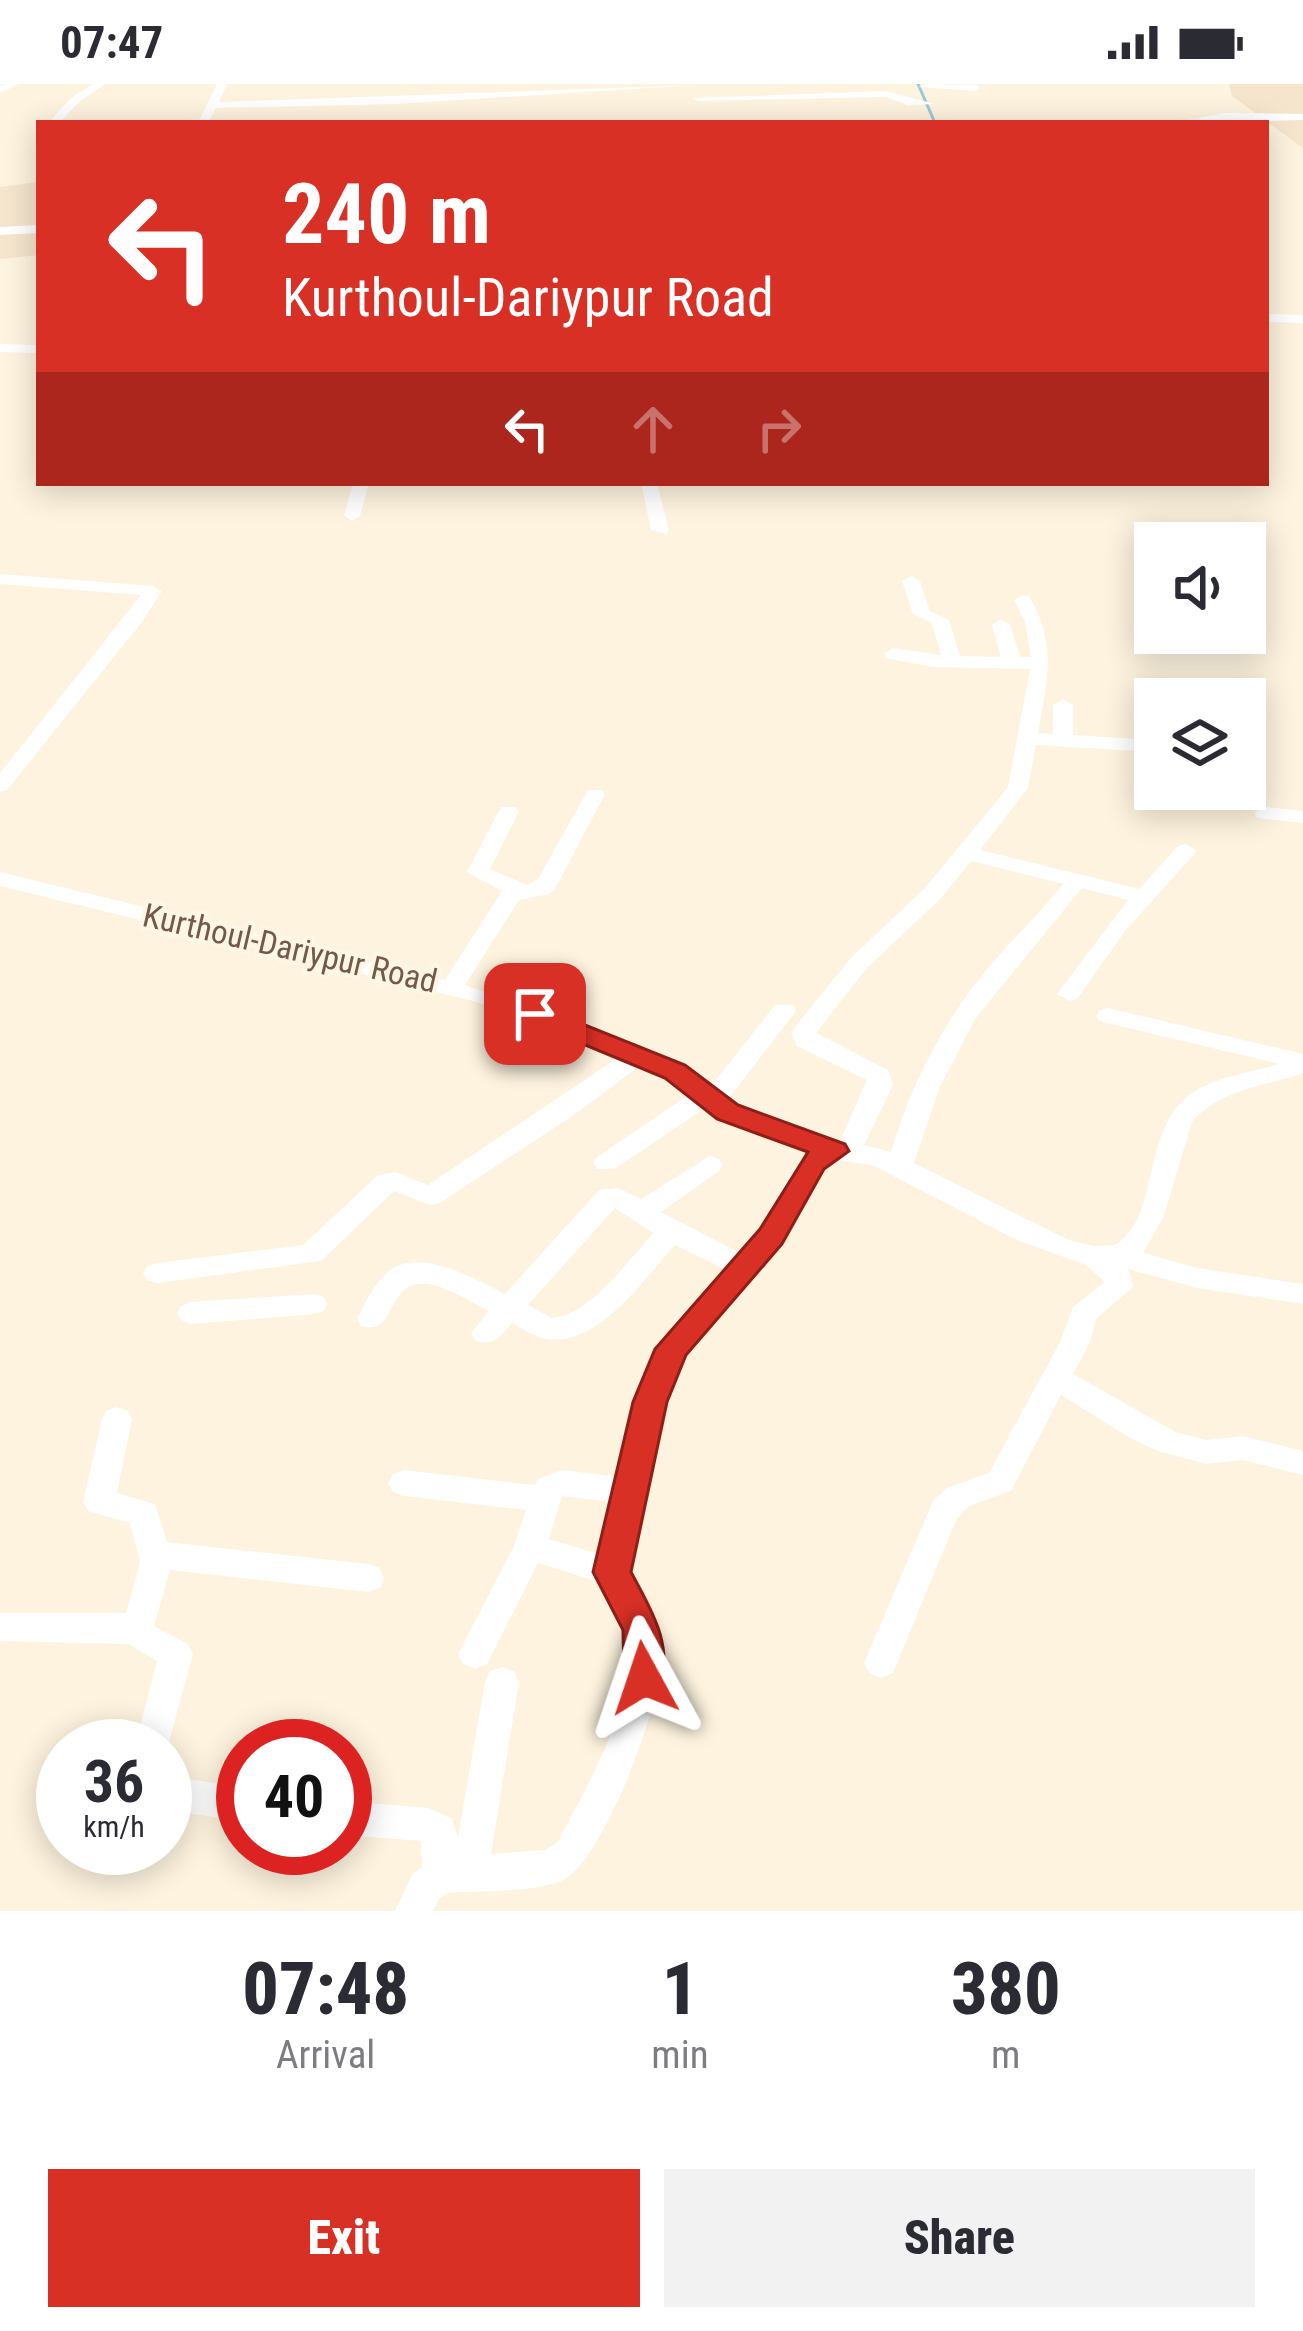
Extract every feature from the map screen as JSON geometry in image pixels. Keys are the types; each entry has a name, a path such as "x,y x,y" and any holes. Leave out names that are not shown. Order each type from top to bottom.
{"street":[{"path":"0,90 14,84"},
{"path":"56,120 100,84"},
{"path":"205,120 222,84"},
{"path":"346,104 351,84"},
{"path":"403,84 404,101"},
{"path":"937,119 923,86 976,88"},
{"path":"215,105 404,101 491,90 886,94 927,104"},
{"path":"429,117 431,97"},
{"path":"1297,117 1285,106 1303,105"},
{"path":"1197,120 1297,117"},
{"path":"0,164 18,164"},
{"path":"0,216 36,215"},
{"path":"0,231 36,229"},
{"path":"1269,318 1303,319"},
{"path":"0,349 36,349"},
{"path":"352,516 360,486"},
{"path":"650,486 660,530"},
{"path":"0,578 153,591 0,785"},
{"path":"911,581 921,613 940,620 952,661"},
{"path":"803,1035 848,975 967,853 1018,788 1041,663 1034,622 1023,601"},
{"path":"1001,626 1011,660"},
{"path":"893,654 1041,663"},
{"path":"1063,705 1063,740"},
{"path":"1028,737 1134,745"},
{"path":"452,987 507,900 521,891 542,889 548,882 595,794"},
{"path":"508,811 478,872 521,891"},
{"path":"1265,813 1303,817"},
{"path":"1069,994 1143,897 1186,850"},
{"path":"967,853 1143,897"},
{"name":"Kurthoul-Dariypur Road","path":"0,879 452,987 675,1071 728,1112 900,1166 1022,1231 1197,1278 1303,1294"},
{"path":"900,1166 917,1103 936,1062 974,1001 1076,881"},
{"path":"1108,1016 1303,1063"},
{"path":"414,1911 427,1886 455,1874 551,1867 572,1854 636,1709 644,1678 642,1630 612,1572 650,1402 672,1349 771,1236 813,1162 841,1151 880,1085 879,1076 778,1018 710,1098 606,1163"},
{"path":"158,1273 310,1254 386,1183 395,1181 424,1196 433,1194 480,1161 560,1117 638,1055"},
{"path":"881,1663 944,1510 958,1497 1000,1482 1088,1308 1120,1286 1106,1256 1130,1251 1146,1228 1169,1142 1193,1104 1222,1088 1303,1063"},
{"path":"641,1211 710,1165"},
{"path":"486,1333 606,1199 618,1197 671,1231 745,1267"},
{"path":"371,1318 401,1277 410,1274 460,1284 554,1331 569,1330 595,1313 671,1231"},
{"path":"190,1313 301,1305 310,1254"},
{"path":"1054,1377 1169,1442 1206,1452 1243,1448 1303,1462"},
{"path":"117,1419 99,1502 144,1513 156,1562 141,1619 132,1630"},
{"path":"404,1483 545,1499"},
{"path":"475,1654 530,1547 548,1487 632,1491"},
{"path":"530,1547 612,1572"},
{"path":"156,1562 180,1553 368,1578"},
{"path":"0,1627 132,1630 176,1654 160,1719"},
{"path":"455,1874 502,1682"},
{"path":"372,1820 429,1825 439,1832 455,1874"}],"shaded area":[{"path":"1229,84 1303,84 1303,148 1269,120 1232,96"},
{"path":"36,182 36,255 0,259 0,187"}],"waterway":[{"path":"918,84 934,120"}],"route":[{"path":"535,1014 675,1071 728,1112 834,1151 813,1162 760,1251 672,1349 650,1402 612,1572 642,1630 644,1678"}]}
